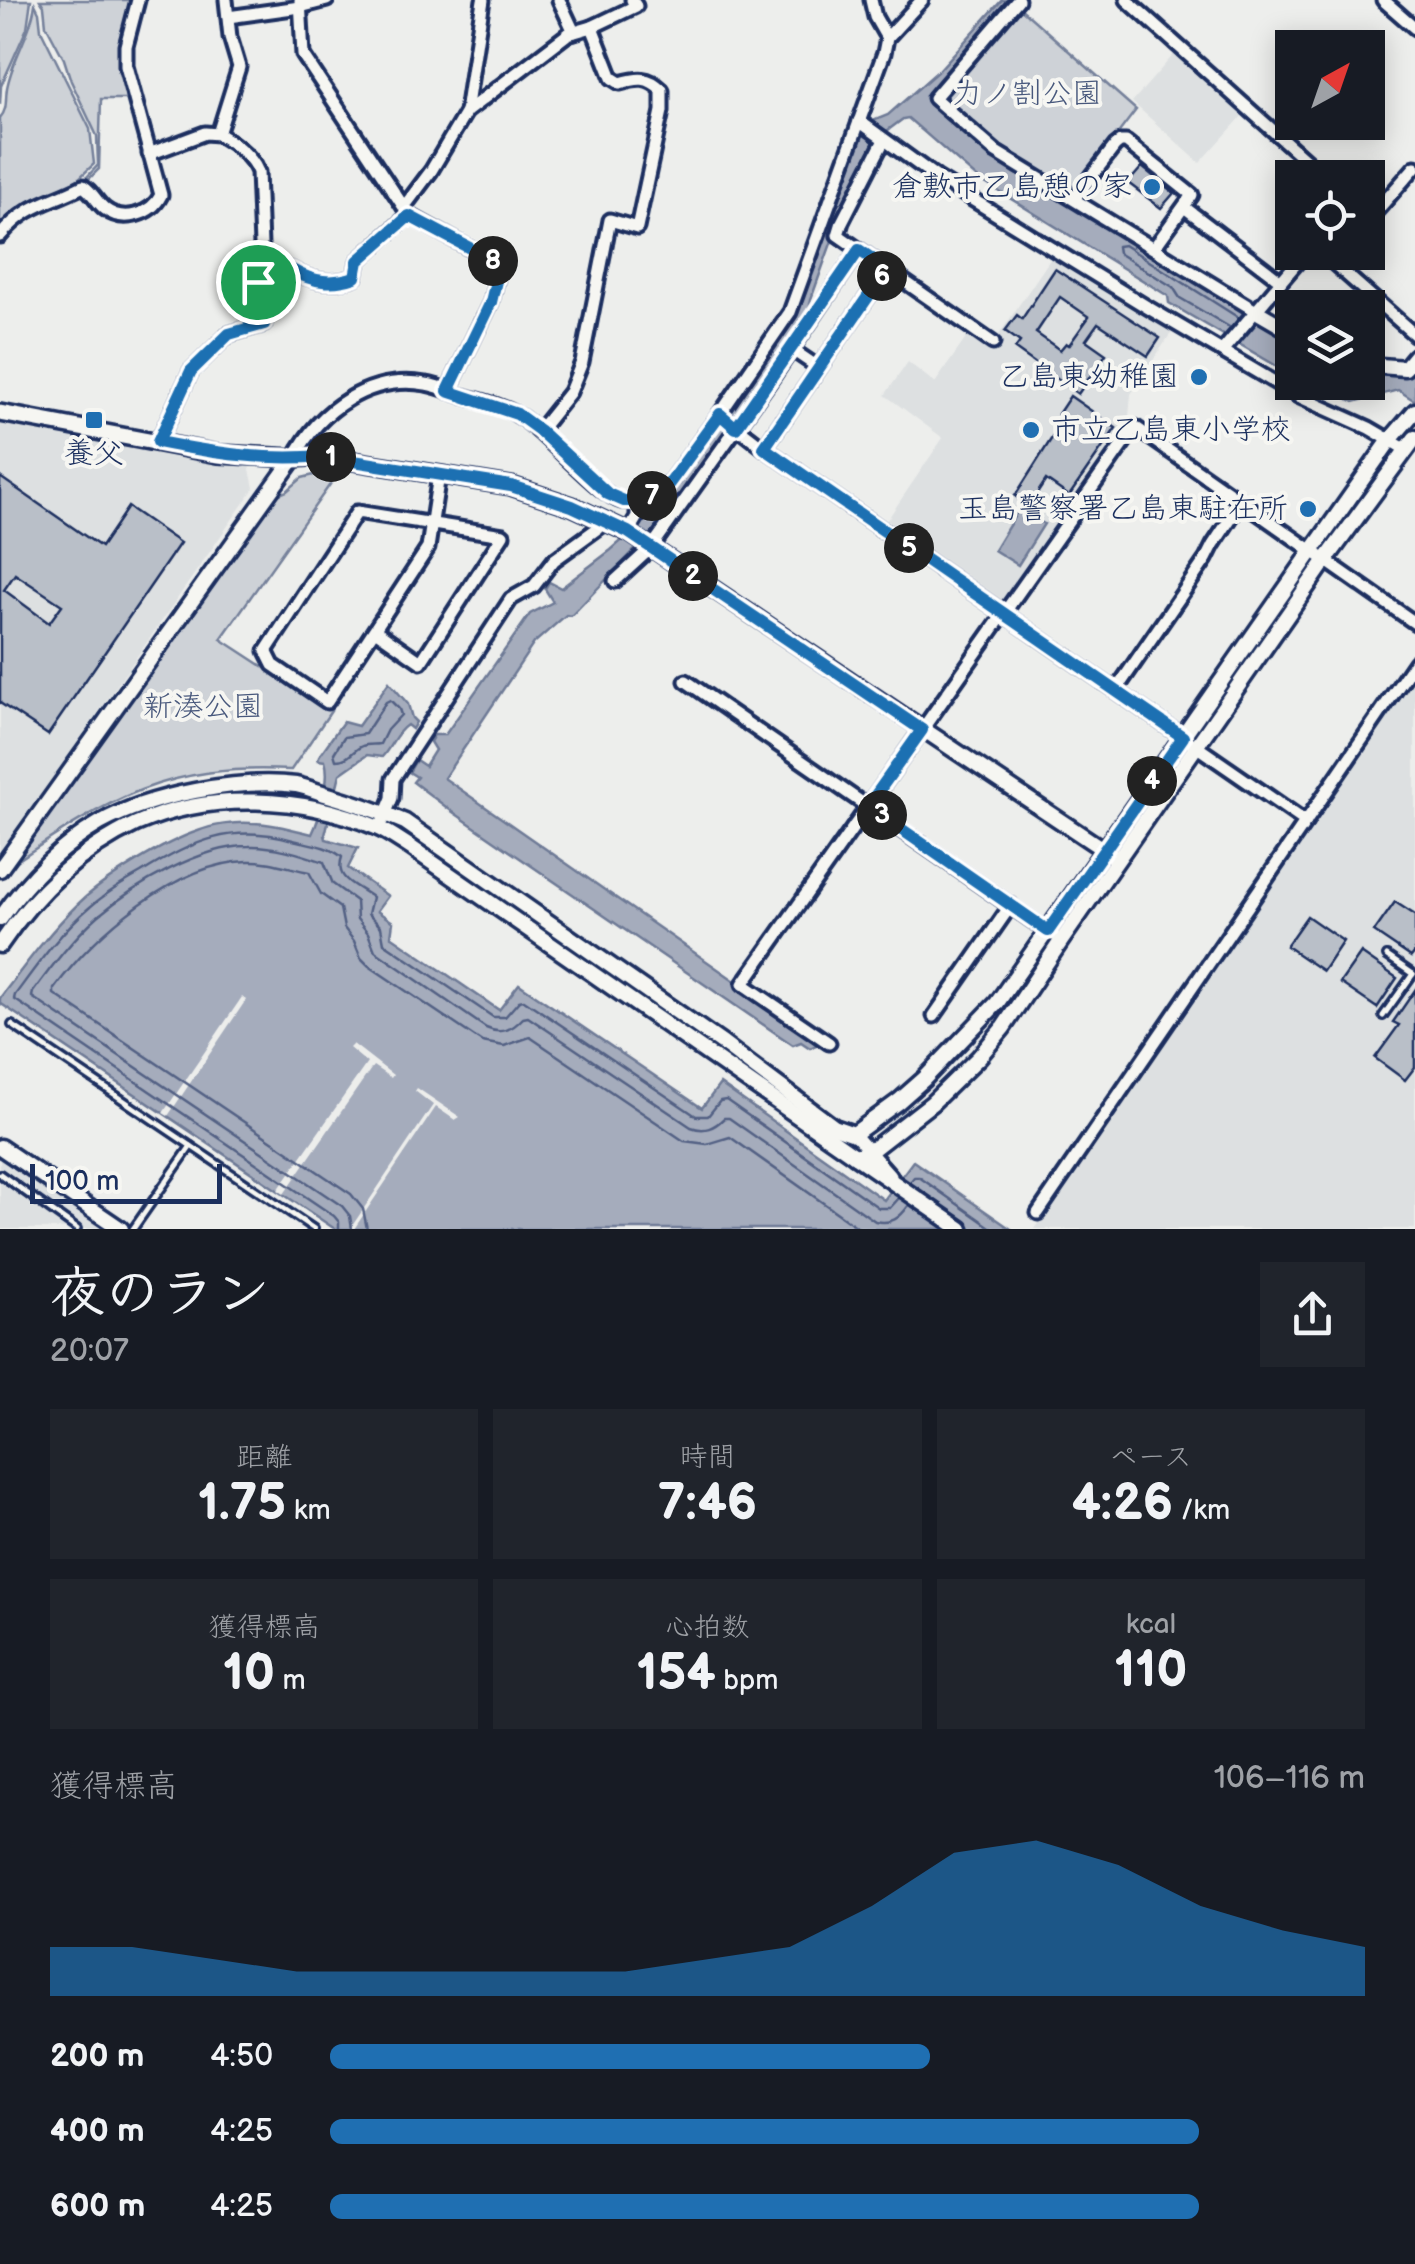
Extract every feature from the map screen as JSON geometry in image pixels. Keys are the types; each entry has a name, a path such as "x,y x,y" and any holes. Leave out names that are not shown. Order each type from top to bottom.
{"main road":[{"path":"0,412 218,454 322,456 511,486 572,506 628,532"}],"street":[{"path":"0,236 36,205 83,186 100,206 116,215 145,212 157,203 161,195 126,66 126,46 138,0"},
{"path":"218,134 239,67 230,37 226,0"},
{"path":"228,17 327,0"},
{"path":"466,112 483,0"},
{"path":"559,0 574,32"},
{"path":"258,282 292,270 319,282 341,282 355,277 358,261 407,212 466,112 568,34 636,6 632,0"},
{"path":"871,0 887,38"},
{"path":"0,869 302,442 333,409 366,390 406,383 427,384 517,414 608,494 624,501 654,495 668,485 790,312 887,38 922,0"},
{"path":"1018,0 934,98 996,152 1275,322"},
{"path":"1126,0 1306,160"},
{"path":"1383,0 1414,26"},
{"path":"300,4 303,55 407,212 500,264 491,302 448,391"},
{"path":"539,430 570,392 582,362 610,220 637,228 662,112 662,90 653,82 640,78 620,83 612,78 592,27"},
{"path":"859,121 952,187 1226,346 1298,396 1412,447 1318,556 1183,737 1104,850 1003,1028 932,1103 862,1154"},
{"path":"149,154 205,133 218,134 232,142 254,162 258,172 261,246 256,267 264,324 229,334 191,371 158,442"},
{"path":"838,236 884,140"},
{"path":"1074,199 1120,142 1126,142 1192,196 1154,248"},
{"path":"1385,201 1415,168"},
{"path":"1184,207 1282,282"},
{"path":"822,224 994,343"},
{"path":"615,582 651,548 859,250"},
{"path":"764,448 887,269"},
{"path":"1226,346 1292,270"},
{"path":"1342,270 1415,335"},
{"path":"791,349 819,368"},
{"path":"1385,366 1405,368 1415,356"},
{"path":"854,1134 899,1101 944,1059 997,1003 1118,859 1197,747 1390,440 1415,412"},
{"path":"720,414 1306,822"},
{"path":"829,1043 743,984 1135,427 1415,623"},
{"path":"374,630 420,662 503,536 432,524 356,512 266,651 272,665 327,702 374,630 428,548 432,524 438,475"},
{"path":"637,501 637,517 628,532 1118,859"},
{"path":"1116,690 1242,502"},
{"path":"382,821 392,798 393,779 512,599 534,586 554,560 605,523"},
{"path":"1038,1214 1415,662"},
{"path":"686,682 1055,936"},
{"path":"0,919 16,896 60,852 101,823 144,805 194,791 251,784 298,785 382,821 426,858 862,1154 961,1229"},
{"path":"0,945 18,918 61,873 137,824 189,808 244,802 300,805 406,822 834,1127 854,1134 862,1154"},
{"path":"934,1016 1011,904"},
{"path":"0,1147 121,1229"}],"lane":[{"path":"1383,1016 1414,975 1387,956"},
{"path":"12,1025 314,1229"},
{"path":"133,1229 190,1146"},
{"path":"0,1174 77,1229"}],"shaded area":[{"path":"1176,52 1245,113 1200,163 1132,102"},
{"name":"市立乙島東小学校","path":"1053,255 1173,330 1131,394 1126,422 1129,426 1004,607 885,523 943,438 885,395 908,362 935,383 971,331 992,345"},
{"path":"0,419 249,465 254,488 0,854"},
{"path":"1415,676 1415,1229 1034,1229"},
{"path":"0,1137 137,1229 0,1229"}],"green space":[{"path":"0,0 31,0 27,28 1,86 0,104"},
{"path":"40,0 133,0 122,49 126,99 101,99 99,169 89,179 98,165 97,136 46,25"},
{"path":"35,4 41,30 90,129 94,164 74,183 18,210 0,228 0,118 9,77"},
{"name":"力ノ割公園","path":"1019,7 1136,110 1075,190 1069,191 999,149 946,103 945,94"},
{"name":"新湊公園","path":"318,474 336,476 221,639 331,711 291,770 209,772 174,779 110,804 11,865 273,497 302,478"}],"water":[{"path":"1002,0 1011,0 928,99 994,156 1275,326 1275,365 1169,303 1168,296 977,178 908,118 903,119 876,139 878,145 834,235 808,313 677,506 571,616 566,615 534,643 444,778 814,1036 818,1044 810,1048 801,1042 793,1045 450,810 413,782 417,777 409,772 416,760 425,766 435,750 430,742 434,735 445,735 530,614 553,602 545,589 549,582 561,588 611,550 650,516 683,476 798,308 855,142 873,121 888,115 939,70"},
{"path":"1385,370 1415,376 1415,401 1398,390 1385,394"},
{"path":"1019,509 1044,524 1018,565 994,550"},
{"path":"389,682 408,704 416,722 412,729 407,725 403,728 382,757 367,755 340,774 325,835 326,839 358,848 348,868 388,896 377,911 393,922 391,936 499,1010 519,984 702,1108 720,1084 884,1200 913,1161 1011,1229 335,1229 0,1003 28,961 79,903 152,852 184,836 231,824 266,824 312,834 327,777 325,761 318,760 319,756 343,722 358,726"}],"pier":[{"path":"242,997 246,1000 168,1116 163,1113"},
{"path":"353,1044 393,1075 391,1078 373,1066 284,1194 278,1190 367,1063 349,1048"},
{"path":"417,1088 460,1117 455,1120 436,1107 354,1229 350,1229 433,1105 415,1091"}],"building":[{"name":"倉敷市乙島憩の家","path":"1142,167 1174,193 1161,208 1128,183"},
{"path":"1055,269 1160,338 1148,356 1098,323 1086,340 1106,354 1078,394 1015,349 1020,342 1005,331 1017,315 1022,319","holes":["1060,297 1089,317 1069,345 1066,343 1060,350 1036,333"]},
{"path":"1070,396 1116,428 1069,496 1046,480 1029,506 1015,496 1064,419 1058,414"},
{"path":"0,477 101,547 128,507 180,543 48,735 0,703","holes":["15,574 62,605 49,623 4,590"]},
{"path":"1395,902 1415,915 1415,952 1411,957 1374,932"},
{"path":"1307,916 1343,941 1323,971 1286,946"},
{"path":"1361,953 1397,978 1377,1008 1340,983"},
{"path":"1415,990 1415,1067 1405,1080 1375,1058 1399,1025 1393,1022"}],"place":[{"name":"倉敷市乙島憩の家","path":"1152,187"},
{"name":"乙島東幼稚園","path":"1199,377"},
{"name":"養父","path":"94,420"},
{"name":"市立乙島東小学校","path":"1031,430"},
{"name":"玉島警察署乙島東駐在所","path":"1308,509"}],"route":[{"path":"409,216 500,264 491,302 448,391 517,414 608,494 624,501 637,501 668,485 720,414 736,428 859,250 887,269 764,448 1183,737 1048,931 868,806 922,730 628,532 572,506 511,486 322,456 218,454 158,442 191,371 229,334 264,324 258,282 292,270 319,282 341,282 355,277 358,261 409,216"}]}
